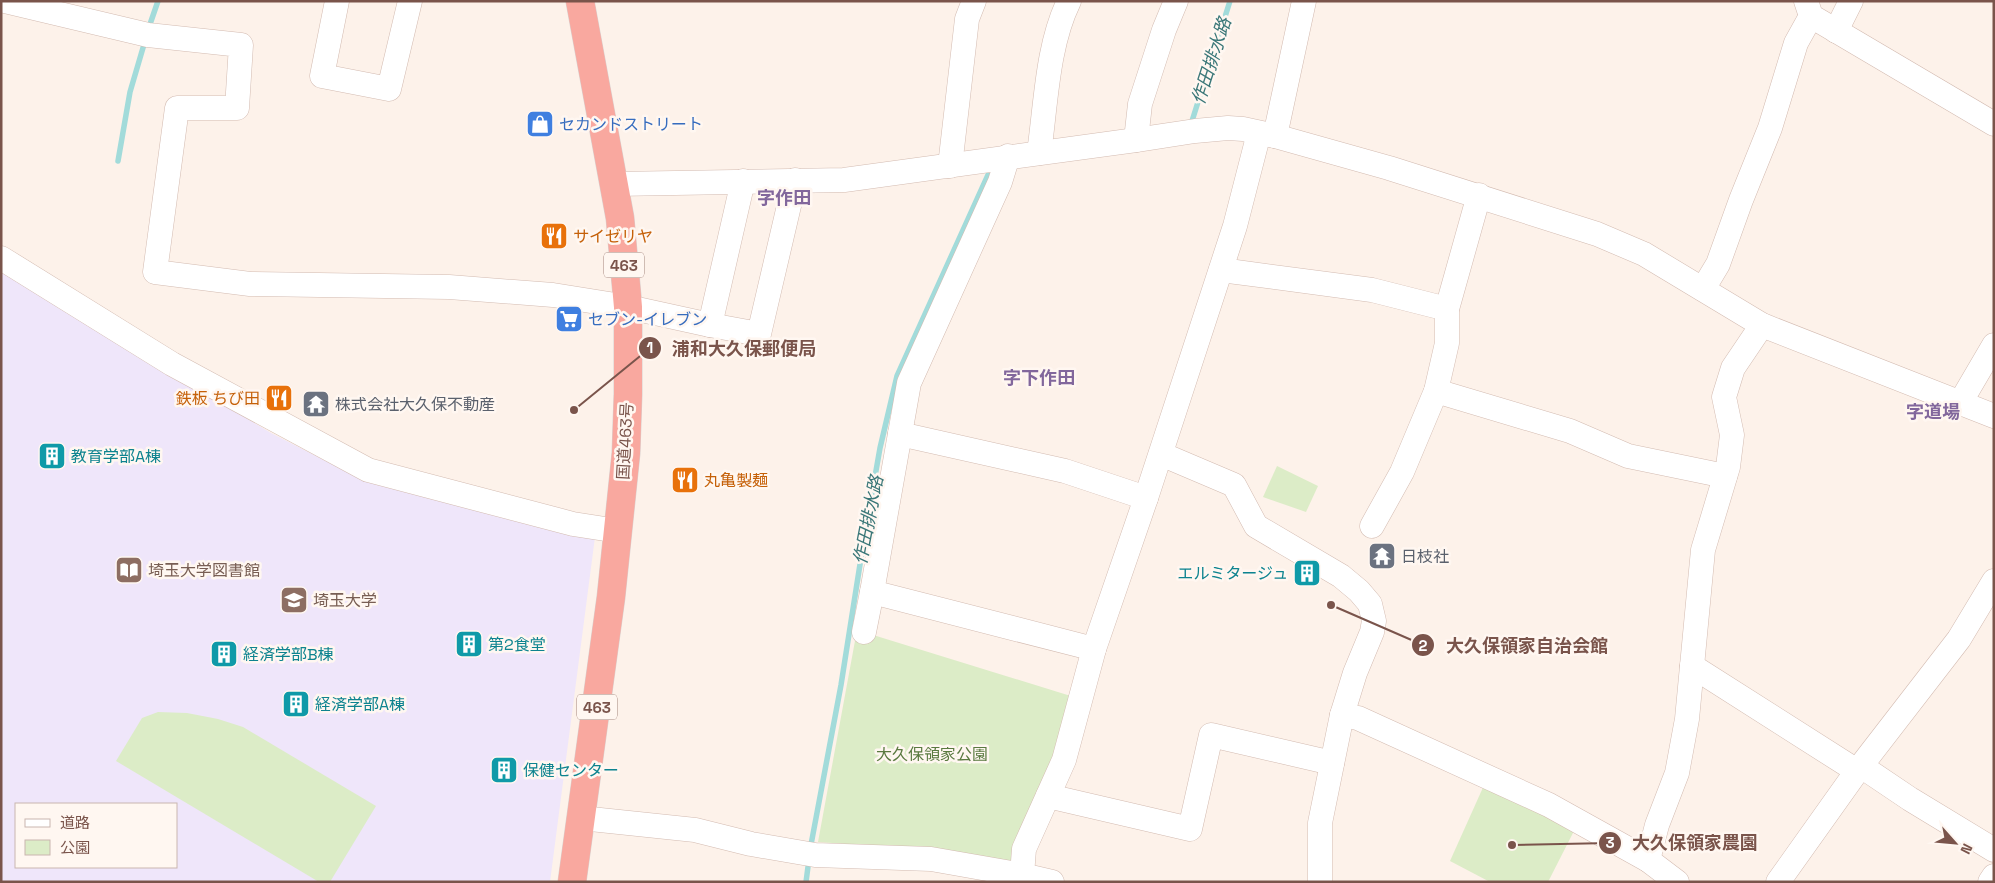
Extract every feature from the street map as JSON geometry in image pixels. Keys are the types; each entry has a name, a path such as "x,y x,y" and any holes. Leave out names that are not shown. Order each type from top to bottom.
{"highway":[{"name":"国道463号","path":"572,882 598,696 626,453 628,306 615,184 581,2"}],"street":[{"path":"5,1 148,35 241,45 237,108 177,108 156,272 250,284 449,287 553,295 628,306 759,334 795,180"},
{"path":"337,1 322,76 390,89 410,1"},
{"path":"950,166 967,18 974,1"},
{"path":"1039,153 1054,44 1060,19 1069,1"},
{"path":"1136,140 1140,104 1164,30 1176,1"},
{"path":"1021,878 1024,849 1064,760 1094,649 1161,454 1247,184 1267,134 1304,1"},
{"path":"1836,30 1851,1"},
{"path":"1703,290 1718,264 1740,200 1770,128 1808,9 1836,30 1994,124"},
{"path":"615,184 844,180 1008,156 1136,140 1195,130 1228,128 1267,134 1479,196 1597,234 1644,254 1762,325 1994,416"},
{"path":"864,632 909,383 1000,182 1008,156"},
{"path":"710,325 743,181"},
{"path":"1372,526 1402,472 1436,391 1447,344 1447,309 1479,196"},
{"path":"1,258 172,364 368,470 573,524 618,531"},
{"path":"1221,270 1372,290 1447,309"},
{"path":"1662,874 1657,825 1677,773 1687,719 1703,550 1725,476 1732,435 1724,397 1732,368 1762,325"},
{"path":"1960,403 1994,345"},
{"path":"1436,391 1570,430 1628,456 1725,476"},
{"path":"900,434 1065,471 1146,498"},
{"path":"1161,454 1234,485 1256,526 1341,576 1370,604 1374,621 1372,632 1342,715 1320,822 1320,882"},
{"path":"1778,882 1859,768 1958,639 1994,581"},
{"path":"872,592 1094,649"},
{"path":"1692,666 1994,850"},
{"path":"1342,715 1358,718 1549,805 1662,874"},
{"path":"1048,796 1190,829 1211,735 1332,762"},
{"path":"580,818 695,830 751,844 810,854 931,859 1021,878 1052,882"},
{"path":"1990,882 1994,876"}],"shaded area":[{"name":"埼玉大学","path":"1,270 271,433 365,481 595,537 550,882 1,882"}],"green space":[{"path":"1277,466 1318,486 1306,512 1263,497"},
{"name":"大久保領家公園","path":"857,630 1074,697 1056,758 1014,866 932,850 818,842"},
{"path":"158,712 187,713 218,719 243,727 376,806 330,882 319,882 116,761 142,718"},
{"path":"1485,783 1575,829 1548,882 1490,882 1450,861"}],"waterway":[{"path":"148,30 158,1"},
{"name":"作田排水路","path":"1192,121 1230,1"},
{"path":"118,161 130,92 145,41"},
{"name":"作田排水路","path":"810,850 841,685 880,448 897,376 988,175"},
{"name":"作田排水路","path":"806,882 809,859"}],"place":[{"name":"セカンドストリート","path":"540,124"},
{"name":"サイゼリヤ","path":"554,236"},
{"name":"セブン-イレブン","path":"569,319"},
{"name":"鉄板 ちび田","path":"279,398"},
{"name":"株式会社大久保不動産","path":"316,404"},
{"name":"浦和大久保郵便局","path":"574,410"},
{"name":"教育学部A棟","path":"52,456"},
{"name":"丸亀製麺","path":"685,480"},
{"name":"日枝社","path":"1382,556"},
{"name":"埼玉大学図書館","path":"129,570"},
{"name":"エルミタージュ","path":"1307,573"},
{"name":"埼玉大学","path":"294,600"},
{"name":"大久保領家自治会館","path":"1331,605"},
{"name":"第2食堂","path":"469,644"},
{"name":"経済学部B棟","path":"224,654"},
{"name":"経済学部A棟","path":"296,704"},
{"name":"保健センター","path":"504,770"},
{"name":"大久保領家農園","path":"1512,845"}],"district":[{"name":"字作田","path":"784,197"},
{"name":"字下作田","path":"1039,377"},
{"name":"字道場","path":"1933,411"}]}
